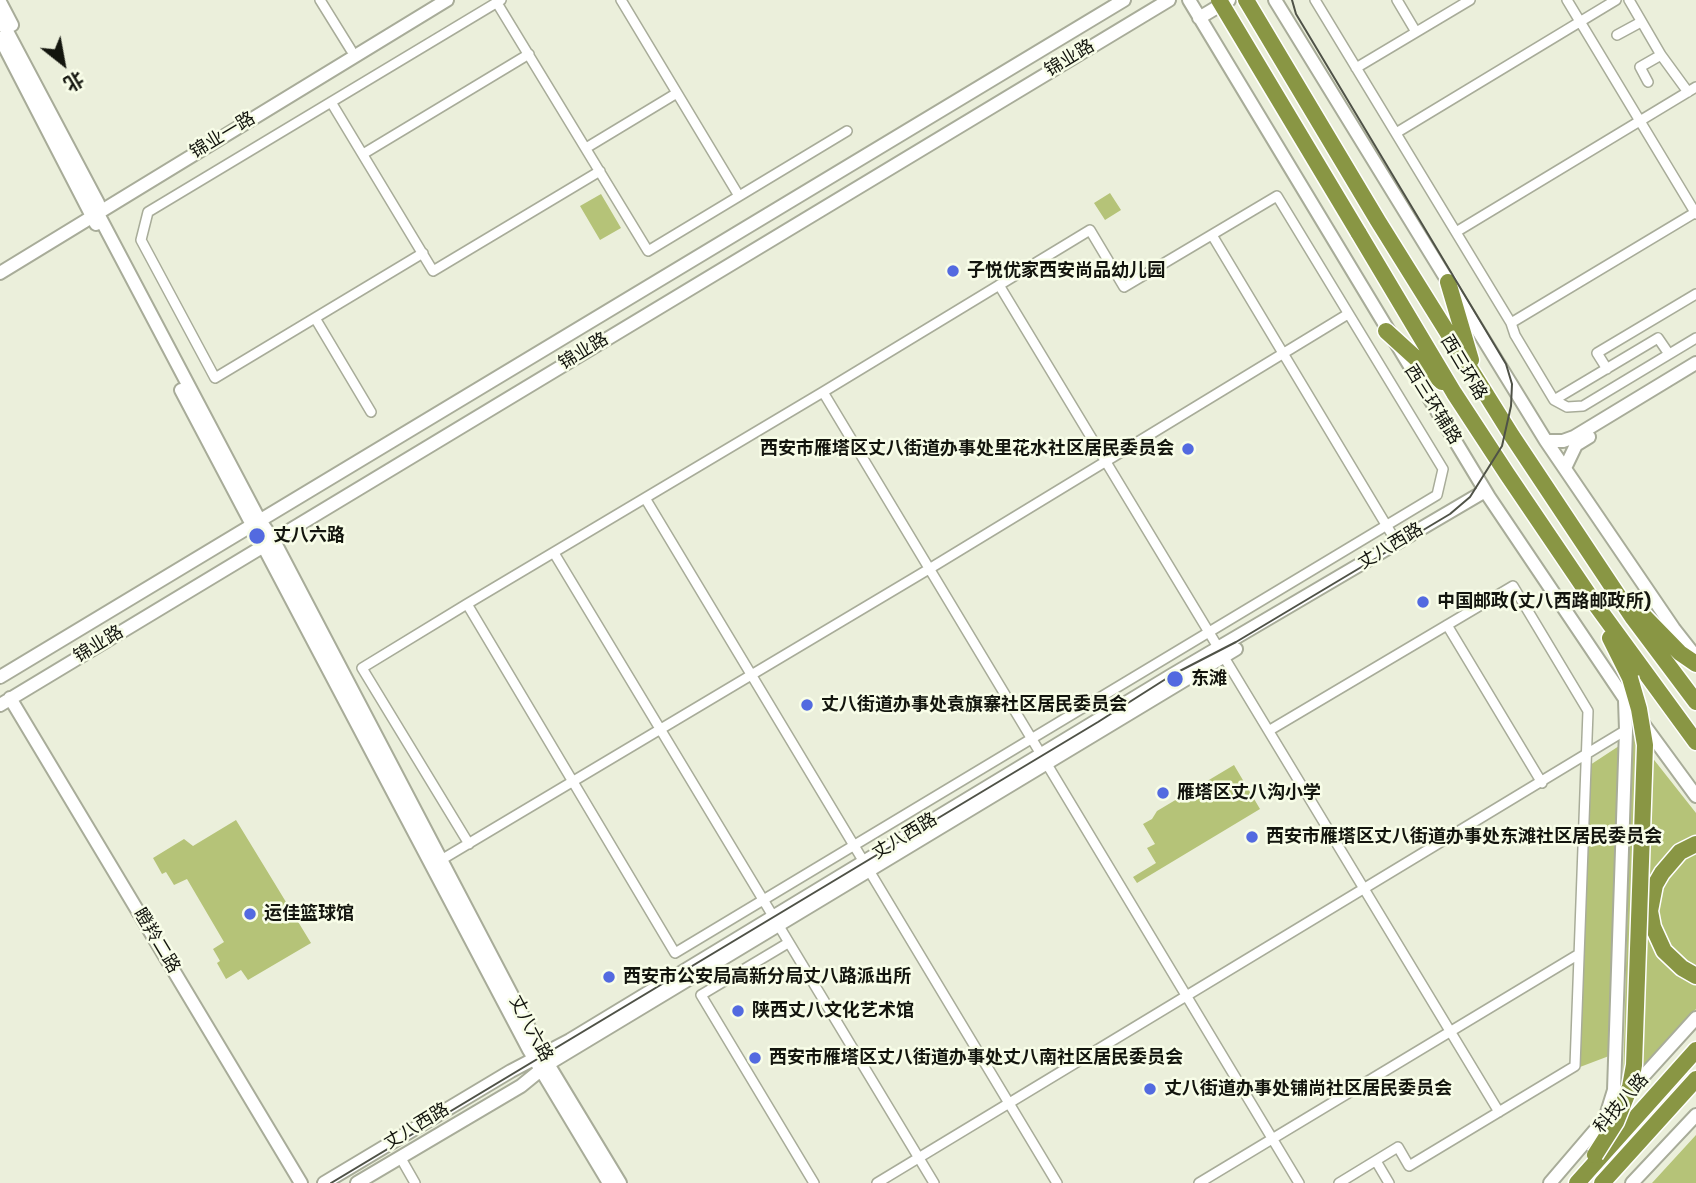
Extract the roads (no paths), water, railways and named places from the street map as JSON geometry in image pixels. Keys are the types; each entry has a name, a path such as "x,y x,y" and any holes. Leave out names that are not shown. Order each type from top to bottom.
{"highway":[{"name":"西三环路","path":"1219,0 1454,393 1592,601 1696,742"},
{"name":"西三环路","path":"1246,0 1476,379 1598,567 1696,702"},
{"path":"1448,282 1476,379"},
{"path":"1387,331 1454,393"},
{"path":"1598,567 1665,630 1681,653 1696,664"},
{"path":"1575,1183 1597,1157 1616,1122 1630,1087 1634,1065 1645,745 1630,678 1592,601"},
{"path":"1696,844 1681,852 1662,873 1655,885 1650,911 1653,927 1664,951 1682,968 1696,976"},
{"name":"科技八路","path":"1597,1157 1696,1050"},
{"path":"1607,1177 1696,1079"},
{"path":"1635,1147 1665,1125 1696,1093"}],"main road":[{"name":"锦业一路","path":"0,273 94,210 433,0"},
{"name":"锦业一路","path":"0,263 447,0"},
{"name":"锦业路","path":"0,677 1124,0"},
{"name":"锦业路","path":"5,701 1169,0"},
{"name":"西三环辅路","path":"1189,0 1487,494 1625,699 1696,796"},
{"path":"1199,18 1229,0"},
{"path":"1275,0 1665,630 1696,657"},
{"path":"0,2 24,48 51,111"},
{"name":"丈八六路","path":"0,18 8,53 51,111 94,210"},
{"name":"丈八六路","path":"0,38 32,103 94,210 256,523 269,541 441,860 542,1061 620,1183"},
{"path":"1546,441 1563,441 1574,437 1696,363"},
{"path":"1565,468 1576,445 1696,372"},
{"name":"丈八西路","path":"1222,653 1397,543 1487,494"},
{"name":"丈八西路","path":"324,1183 542,1061 1043,760 1172,675 1222,653 1487,494"},
{"name":"丈八六路","path":"269,541 542,1061 609,1183"},
{"path":"1665,630 1696,646"},
{"path":"1605,1119 1614,1090 1625,699"},
{"name":"瞪羚二路","path":"5,701 301,1183"},
{"path":"1550,1183 1696,1018"},
{"name":"丈八西路","path":"357,1183 521,1086 542,1061"},
{"path":"1632,1183 1696,1115"}],"street":[{"path":"320,0 351,50"},
{"path":"621,0 739,196"},
{"path":"1315,0 1511,323 1514,335 1554,400 1567,407 1583,406 1696,338"},
{"path":"1397,0 1416,32"},
{"path":"1356,68 1469,0"},
{"path":"1511,323 1696,213 1567,0"},
{"path":"1396,133 1616,0"},
{"path":"1455,232 1692,90 1661,55 1629,0"},
{"path":"423,253 215,378 141,240 148,212 499,1 528,54 648,251 847,131"},
{"path":"1617,35 1641,22"},
{"path":"363,154 528,54"},
{"path":"1648,82 1640,67 1661,55"},
{"path":"586,148 677,93"},
{"path":"331,102 433,271 600,171"},
{"path":"467,604 675,953 1437,495 1443,469 1276,196 1124,287 1090,230 823,392 467,604 362,668 469,844"},
{"path":"1212,235 1397,543"},
{"path":"999,285 1499,1112"},
{"path":"1606,369 1597,353 1696,293"},
{"path":"441,860 929,569 1348,314"},
{"path":"315,318 372,412"},
{"path":"1554,400 1658,338 1669,354"},
{"path":"823,392 1299,1183"},
{"path":"645,498 1057,1183"},
{"path":"554,553 933,1183"},
{"path":"1270,730 1513,586 1588,711 1575,1066 1409,1166 1398,1147 1339,1183"},
{"path":"1447,625 1542,783"},
{"path":"877,1183 1626,730"},
{"path":"788,943 701,995 814,1183"},
{"path":"1199,1183 1579,954"},
{"path":"1376,1161 1389,1183"},
{"path":"403,1162 415,1183"}],"tram line":[{"path":"331,1183 1172,675 1236,642 1450,514 1470,497 1502,446 1511,406 1512,384 1506,364 1296,14 1292,0"}],"place":[{"name":"子悦优家西安尚品幼儿园","path":"953,271"},
{"name":"西安市雁塔区丈八街道办事处里花水社区居民委员会","path":"1188,449"},
{"name":"丈八六路","path":"257,536"},
{"name":"中国邮政(丈八西路邮政所)","path":"1423,602"},
{"name":"东滩","path":"1175,679"},
{"name":"丈八街道办事处袁旗寨社区居民委员会","path":"807,705"},
{"name":"雁塔区丈八沟小学","path":"1163,793"},
{"name":"西安市雁塔区丈八街道办事处东滩社区居民委员会","path":"1252,837"},
{"name":"运佳篮球馆","path":"250,914"},
{"name":"西安市公安局高新分局丈八路派出所","path":"609,977"},
{"name":"陕西丈八文化艺术馆","path":"738,1011"},
{"name":"西安市雁塔区丈八街道办事处丈八南社区居民委员会","path":"755,1058"},
{"name":"丈八街道办事处铺尚社区居民委员会","path":"1150,1089"}]}
